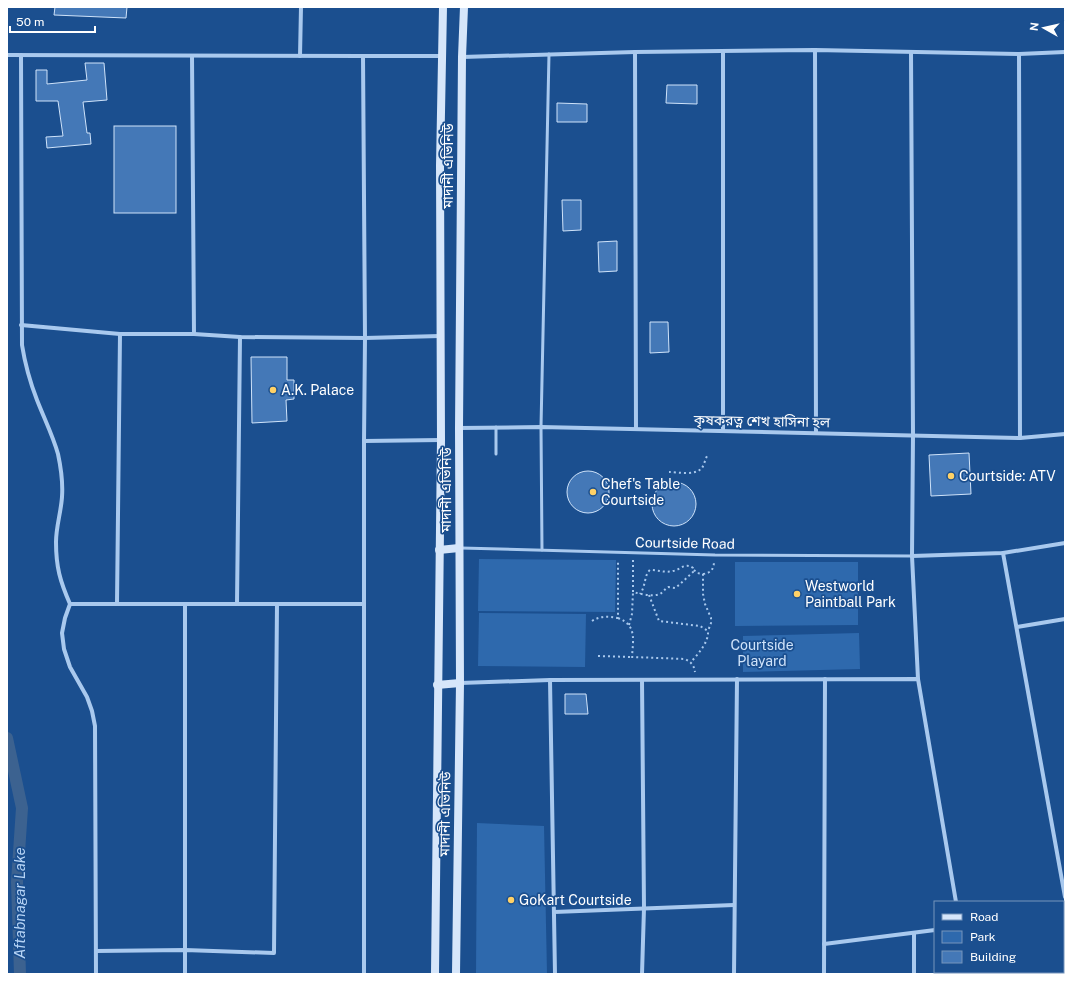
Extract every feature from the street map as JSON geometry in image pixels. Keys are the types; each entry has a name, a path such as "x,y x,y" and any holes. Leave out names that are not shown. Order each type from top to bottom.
{"main road":[{"name":"মাদানী এভিনিউ","path":"435,974 441,440 440,165 442,7"},
{"name":"মাদানী এভিনিউ","path":"456,974 460,683 459,428 462,57 464,7"},
{"path":"439,550 459,548"},
{"path":"438,685 460,683"}],"street":[{"path":"300,56 301,7"},
{"path":"462,57 635,52 816,50 1019,54 1065,52"},
{"path":"816,50 816,433"},
{"path":"723,51 723,431"},
{"path":"635,52 636,429"},
{"path":"911,52 913,436 912,556 918,679 956,901"},
{"path":"1019,54 1020,438"},
{"path":"7,55 442,56"},
{"path":"21,55 22,344 26,370 58,454 62,482 62,497 56,540 56,560 59,577 70,604 64,618 62,632 64,649 70,666 87,697 95,726 96,974"},
{"path":"192,56 194,334"},
{"path":"364,56 364,974"},
{"path":"21,325 120,334 194,334 240,337 365,338 440,336"},
{"path":"117,604 120,334"},
{"path":"237,604 240,337"},
{"name":"কৃষকরত্ন শেখ হাসিনা হল","path":"459,428 541,427 1020,438 1065,434"},
{"path":"364,442 441,440"},
{"path":"912,556 1003,553 1065,543"},
{"path":"1003,553 1065,897"},
{"path":"70,604 364,604"},
{"path":"185,604 186,974"},
{"path":"96,951 185,950 274,953 277,604"},
{"path":"1016,627 1065,619"},
{"path":"824,974 825,679"},
{"path":"460,683 550,680 918,679"},
{"path":"550,680 554,974"},
{"path":"642,680 644,908 642,974"},
{"path":"734,974 737,680"},
{"path":"554,912 734,905"},
{"path":"824,944 934,930"},
{"path":"914,933 914,974"}],"lane":[{"path":"542,550 541,427 549,54"},
{"path":"496,427 496,454"},
{"name":"Courtside Road","path":"459,548 715,555 912,556"}],"path":[{"path":"669,472 692,473 700,470 706,456"},
{"path":"618,552 618,618"},
{"path":"629,625 632,614 633,553"},
{"path":"640,594 643,590 648,572 650,570 673,572 686,566 691,566 697,572 703,574 710,572 713,569 715,555"},
{"path":"633,592 650,595 659,594 668,587 675,588 694,570"},
{"path":"691,662 708,638 708,631 711,623 711,618 707,612 703,594 703,574"},
{"path":"650,595 659,620 700,626 708,631"},
{"path":"592,621 603,617 618,618 626,621 632,631 632,657"},
{"path":"598,656 685,659 691,662 694,667 696,680"}],"green space":[{"path":"479,559 616,560 615,612 478,611"},
{"name":"Westworld Paintball Park","path":"735,562 858,562 858,625 735,626"},
{"path":"479,613 586,614 585,667 478,666"},
{"name":"Courtside Playard","path":"859,633 860,669 743,672 743,636"},
{"name":"GoKart Courtside","path":"477,823 544,826 547,974 476,974"}],"building":[{"path":"55,7 127,7 126,18 54,15"},
{"path":"85,63 104,63 107,100 83,102 87,133 90,133 91,144 47,148 46,137 63,136 58,101 36,101 36,70 47,70 47,84 87,80"},
{"path":"667,85 697,85 697,104 666,103"},
{"path":"557,103 587,104 587,122 557,122"},
{"path":"114,126 176,126 176,213 114,213"},
{"path":"562,200 581,200 581,230 563,231"},
{"path":"617,241 617,271 599,272 598,242"},
{"path":"650,322 668,322 669,352 650,353"},
{"name":"A.K. Palace","path":"251,357 287,357 287,380 294,380 294,399 286,400 287,421 252,423"},
{"path":"969,453 971,494 931,496 929,455"},
{"path":"584,471 592,471 603,477 609,488 609,496 603,507 592,513 584,513 573,507 567,496 567,488 573,477"},
{"path":"678,482 683,483 690,488 695,495 695,513 690,520 683,525 670,526 665,525 658,520 653,513 652,500 653,495 658,488 665,483"},
{"path":"565,694 586,694 588,714 565,714"}],"waterway":[{"name":"Aftabnagar Lake","path":"7,738 22,808 17,882 20,974"}],"place":[{"name":"A.K. Palace","path":"273,390"},
{"name":"Courtside: ATV","path":"951,476"},
{"name":"Chef's Table Courtside","path":"593,492"},
{"name":"Westworld Paintball Park","path":"797,594"},
{"name":"GoKart Courtside","path":"511,900"}]}
